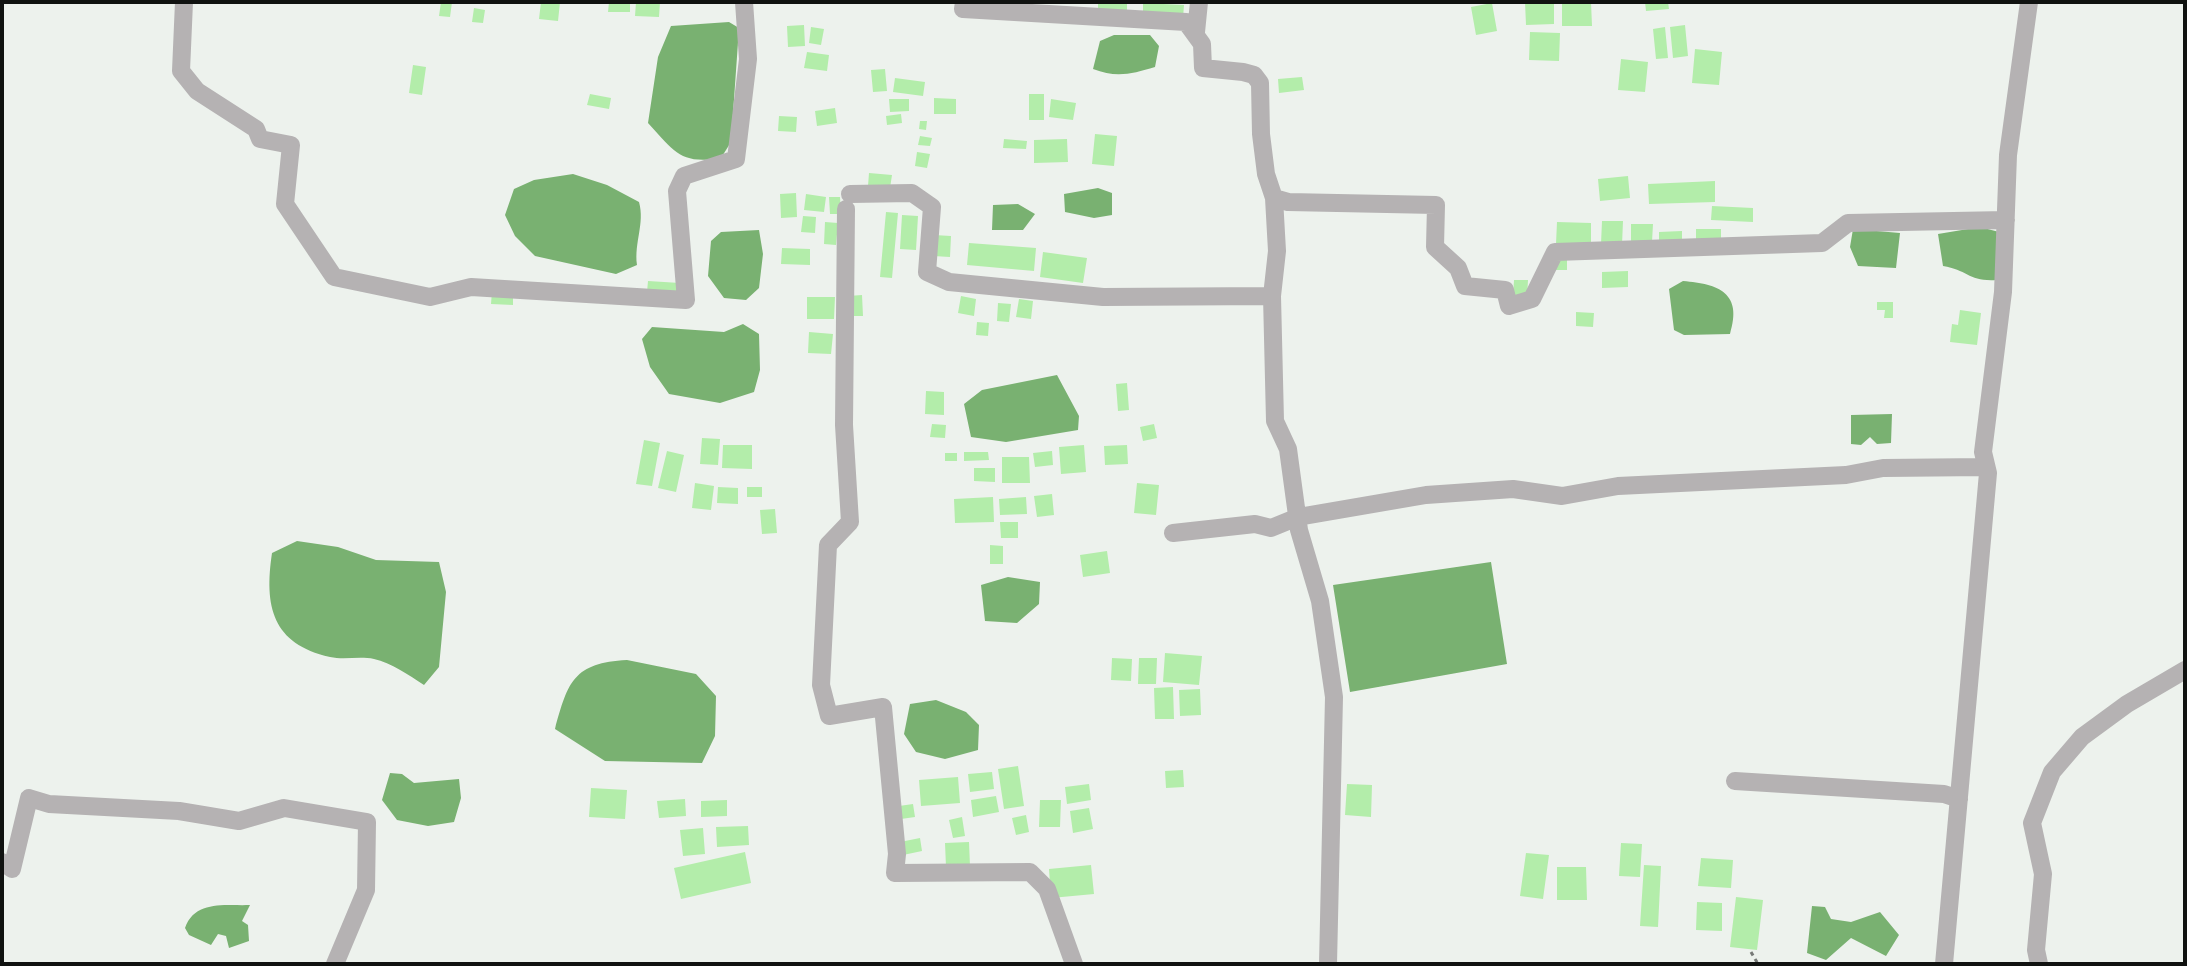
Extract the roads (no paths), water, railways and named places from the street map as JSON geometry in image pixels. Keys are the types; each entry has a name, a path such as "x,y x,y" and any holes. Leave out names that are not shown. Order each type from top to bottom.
{"street":[{"path":"184,2 181,71 197,91 256,129 260,139 291,145 285,204 334,277 430,297 471,287 686,300 677,191 684,176 736,159 748,59 744,2"},
{"path":"964,2 963,9 1186,22 1202,44 1203,68 1243,72 1254,75 1260,83 1261,134 1266,174 1274,198 1277,251 1272,296 1275,421 1288,449 1298,517 1320,601 1334,697 1328,964"},
{"path":"1196,32 1199,2"},
{"path":"1944,964 1986,467 1983,452 2002,307 2008,155 2029,2"},
{"path":"1074,964 1047,889 1030,872 895,873 897,854 883,707 829,716 821,685 828,545 850,522 844,425 848,202 912,193 932,207 927,272 949,282 1103,297 1272,296"},
{"path":"1274,198 1288,202 1436,205 1435,247 1440,255 1458,268 1465,286 1505,290 1509,306 1532,299 1555,252 1822,243 1848,223 2006,220"},
{"path":"1173,533 1255,524 1271,528 1298,517 1455,493 1513,489 1562,496 1618,486 1846,475 1883,468 1986,467"},
{"path":"2039,964 2036,950 2043,874 2032,823 2052,772 2082,737 2127,704 2185,670"},
{"path":"1735,781 1804,788 1944,794 1959,799"},
{"path":"2,862 12,869 29,798 49,804 179,811 239,821 284,808 367,822 366,890 335,964"}]}
